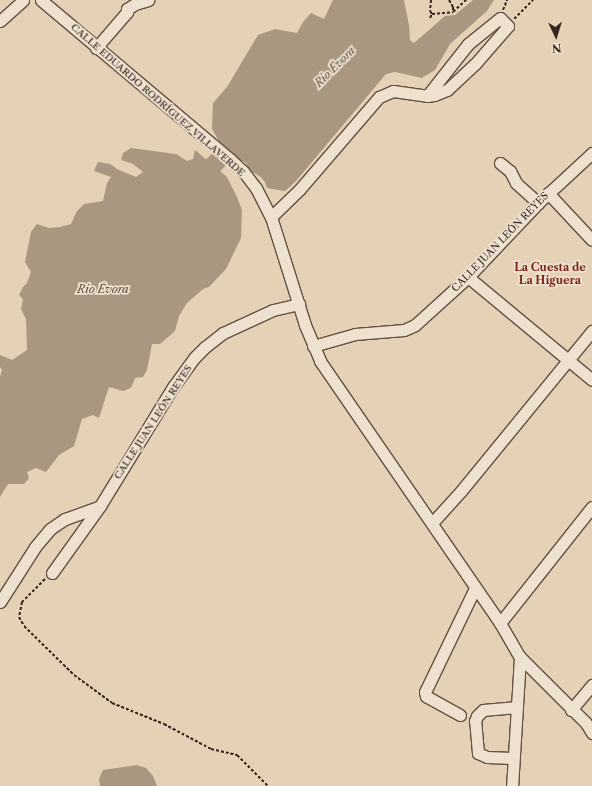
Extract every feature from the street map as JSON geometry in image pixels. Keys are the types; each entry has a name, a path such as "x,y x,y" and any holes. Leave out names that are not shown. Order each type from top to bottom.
{"street":[{"path":"0,21 23,0"},
{"name":"CALLE EDUARDO RODRÍGUEZ VILLAVERDE","path":"41,0 243,171 256,188 271,217 298,304 313,346 329,376 500,623 520,657 586,724 592,733"},
{"path":"96,48 127,12 127,9 134,4 148,0"},
{"path":"271,217 299,190 379,97 393,91 427,96 441,93 453,86 475,64 508,26 500,18 468,44 427,96"},
{"name":"CALLE JUAN LEÓN REYES","path":"313,346 355,334 394,332 410,328 468,277 548,193 592,153"},
{"path":"500,163 510,171 516,183 538,203"},
{"path":"548,193 592,240"},
{"path":"468,277 592,380"},
{"name":"CALLE JUAN LEÓN REYES","path":"52,573 100,506 173,387 205,347 223,333 243,323 273,310 298,304"},
{"path":"432,523 461,491 592,331"},
{"path":"0,602 35,547 50,529 65,518 100,506"},
{"path":"500,623 592,507"},
{"path":"460,715 426,696 425,692 475,588"},
{"path":"512,786 520,657"},
{"path":"571,710 592,685"},
{"path":"513,758 487,757 478,753 475,721 477,716 483,710 517,707"}],"path":[{"path":"430,18 432,14 430,12 431,0"},
{"path":"450,0 453,12"},
{"path":"432,14 453,12 466,0"},
{"path":"508,26 533,0"},
{"path":"52,573 22,602 19,617 24,626 74,675 102,697 112,703 164,724 211,749 237,755 262,778 268,786"}],"water":[{"name":"Río Évora","path":"333,0 404,0 409,25 410,40 414,43 445,16 455,15 473,0 494,0 487,11 450,44 435,70 422,78 395,72 386,74 296,181 285,191 267,188 261,177 251,171 245,162 238,160 220,143 212,129 213,103 227,87 258,35 275,29 297,33 303,22 311,13 324,19"},
{"name":"Río Évora","path":"131,148 176,154 187,161 193,159 195,150 227,177 242,210 241,238 226,269 209,287 203,289 187,303 179,316 175,331 160,344 152,344 147,370 143,377 135,378 131,388 123,391 109,387 99,418 93,415 82,419 74,446 59,455 46,472 36,468 27,472 29,478 24,484 8,484 0,497 0,377 2,370 0,367 0,355 12,360 27,350 26,319 21,309 23,299 19,295 27,283 31,272 25,262 31,232 37,224 49,228 71,224 77,211 84,204 103,201 107,183 111,177 94,171 98,162 110,164 117,169 136,177 143,172 133,164 121,160 123,153"},
{"path":"137,765 146,768 153,776 157,786 100,786 99,779 103,770"}],"waterway":[{"name":"Río Évora","path":"196,182 238,141"}],"district":[{"name":"La Cuesta de La Higuera","path":"550,274"}]}
